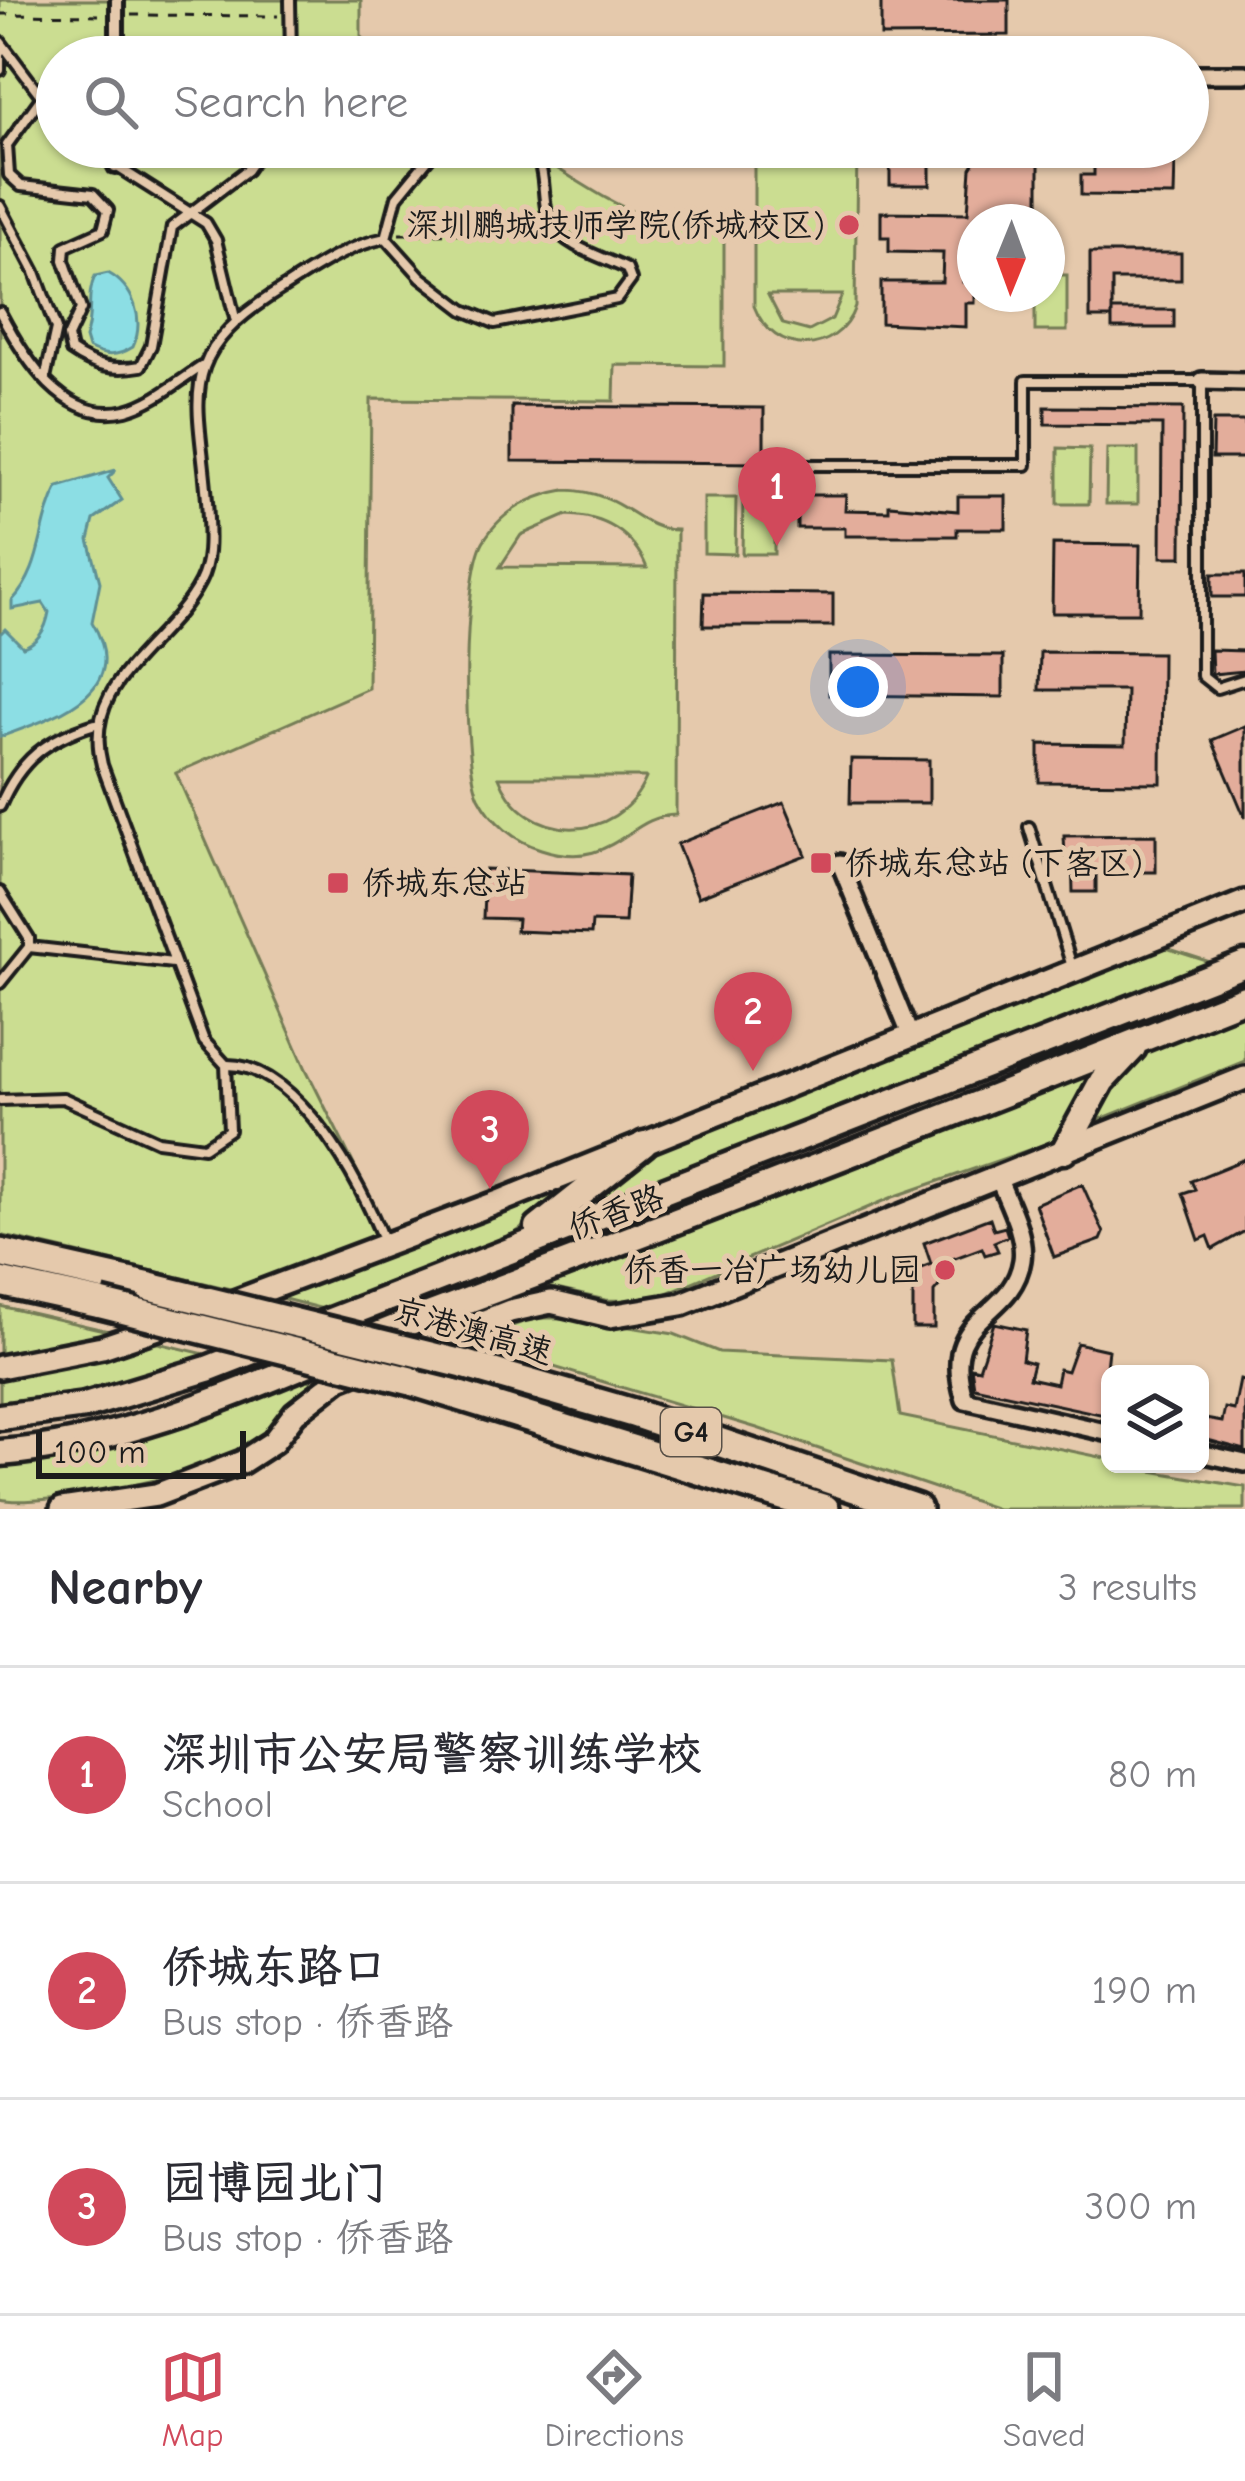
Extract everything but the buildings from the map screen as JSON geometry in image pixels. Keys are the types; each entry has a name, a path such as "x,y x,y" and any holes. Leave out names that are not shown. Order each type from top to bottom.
{"highway":[{"name":"京港澳高速","path":"0,1253 463,1364 633,1413 917,1509"},
{"name":"京港澳高速","path":"0,1282 412,1381 826,1509"}],"main road":[{"path":"0,1367 102,1347 386,1247 1245,902"},
{"name":"侨香路","path":"0,1417 86,1406 207,1369 517,1244 1245,964"},
{"name":"侨香路","path":"0,1453 134,1432 437,1311 661,1231 1245,998"},
{"path":"1064,1151 1102,1081 1144,1039"},
{"path":"62,1509 156,1495 242,1462 273,1442 295,1413 340,1378 510,1311 551,1302 610,1316 682,1304 1245,1078"},
{"path":"517,1244 644,1144"}],"street":[{"path":"116,36 117,0"},
{"path":"1209,74 1245,74"},
{"path":"1202,381 1245,382"},
{"path":"840,862 911,1036"},
{"path":"998,1177 1020,1237 1022,1259 1011,1289 970,1323 956,1372 965,1400 1101,1431"},
{"path":"1209,1455 1245,1463"}],"lane":[{"path":"290,0 291,36"},
{"path":"0,41 36,91"},
{"path":"0,50 0,70"},
{"path":"36,105 7,145 9,175 21,186 94,194 108,210 104,230 65,247 64,260 81,309 68,337 71,351 87,362 119,370 141,366 151,346 172,227 248,168"},
{"path":"118,168 194,212 216,240 235,317"},
{"path":"386,238 397,197 421,168"},
{"path":"386,238 435,288 464,310 495,322 514,323 627,292 632,280 627,269 559,234 550,223 540,168"},
{"path":"0,206 35,272 56,329 45,379"},
{"path":"0,312 45,379 83,408 124,411 202,366 235,317 354,247 386,238"},
{"path":"202,366 197,412 208,515 206,567 186,603 110,695 95,724 102,765 203,1041 226,1064 256,1067 283,1084 356,1180 386,1247"},
{"path":"796,465 1025,466 1026,381 1202,381 1202,676 1217,688 1245,679"},
{"path":"0,806 13,776 30,755 95,724"},
{"path":"1029,827 1073,972"},
{"path":"0,892 26,929 29,946 0,983"},
{"path":"29,946 173,963"},
{"path":"0,1100 63,1098 158,1141 205,1147 229,1130 226,1064"}],"path":[{"path":"0,14 291,16"},
{"path":"386,238 412,229 559,234"}],"green space":[{"path":"0,0 361,0 361,36 36,36 36,168 558,168 636,213 674,224 724,229 724,366 615,365 614,401 371,399 368,688 176,773 306,1069 391,1239 243,1292 0,1235"},
{"path":"754,168 857,168 855,307 846,323 834,335 805,344 775,335 754,306","holes":["768,295 842,295 832,319 809,331 783,324"]},
{"path":"1067,275 1067,331 1035,331 1035,312 1065,312"},
{"path":"1058,448 1090,449 1089,504 1058,504"},
{"path":"1107,449 1138,449 1138,504 1106,504"},
{"path":"565,490 602,497 651,524 677,530 676,815 659,817 586,854 541,849 505,829 479,797 469,746 468,628 476,562 483,542 499,522 518,507","holes":["567,515 616,529 634,545 647,568 500,567 521,535","499,777 645,777 646,778 633,800 615,816 572,828 529,815"]},
{"path":"704,498 736,498 735,554 704,553"},
{"path":"743,499 774,499 774,554 742,554"},
{"path":"1157,945 1213,963 566,1217 650,1141"},
{"path":"1245,1014 1245,1061 1091,1123 1120,1075 1136,1059 1171,1038"},
{"path":"1105,1064 1078,1096 1060,1139 893,1197 648,1301 606,1300 552,1288 425,1336 417,1333"},
{"path":"581,1175 585,1180 510,1237 327,1310 265,1294"},
{"path":"0,1306 117,1333 0,1358"},
{"path":"533,1318 573,1318 674,1334 719,1352 892,1360 900,1416 1101,1457 1101,1473 1163,1473 1245,1487 1245,1509 997,1509 757,1428 471,1342"},
{"path":"141,1339 205,1354 102,1394 0,1409 0,1372"},
{"path":"299,1378 320,1383 255,1444 223,1460 84,1494 0,1499 0,1465 145,1439"}],"water":[{"path":"108,273 130,295 138,326 133,347 111,355 88,348 85,338 92,284 95,276"},
{"path":"116,470 108,478 122,500 94,520 89,540 100,582 92,622 103,647 103,668 96,685 63,711 0,737 0,634 5,629 23,647 46,624 49,612 43,603 12,609 12,601 30,574 51,502 58,487"}],"place":[{"name":"深圳鹏城技师学院(侨城校区)","path":"849,225"},
{"name":"深圳市公安局警察训练学校","path":"777,546"},
{"name":"侨城东总站 (下客区)","path":"821,863"},
{"name":"侨城东总站","path":"338,883"},
{"name":"侨城东路口","path":"753,1071"},
{"name":"园博园北门","path":"490,1189"},
{"name":"侨香一冶广场幼儿园","path":"945,1270"}]}
